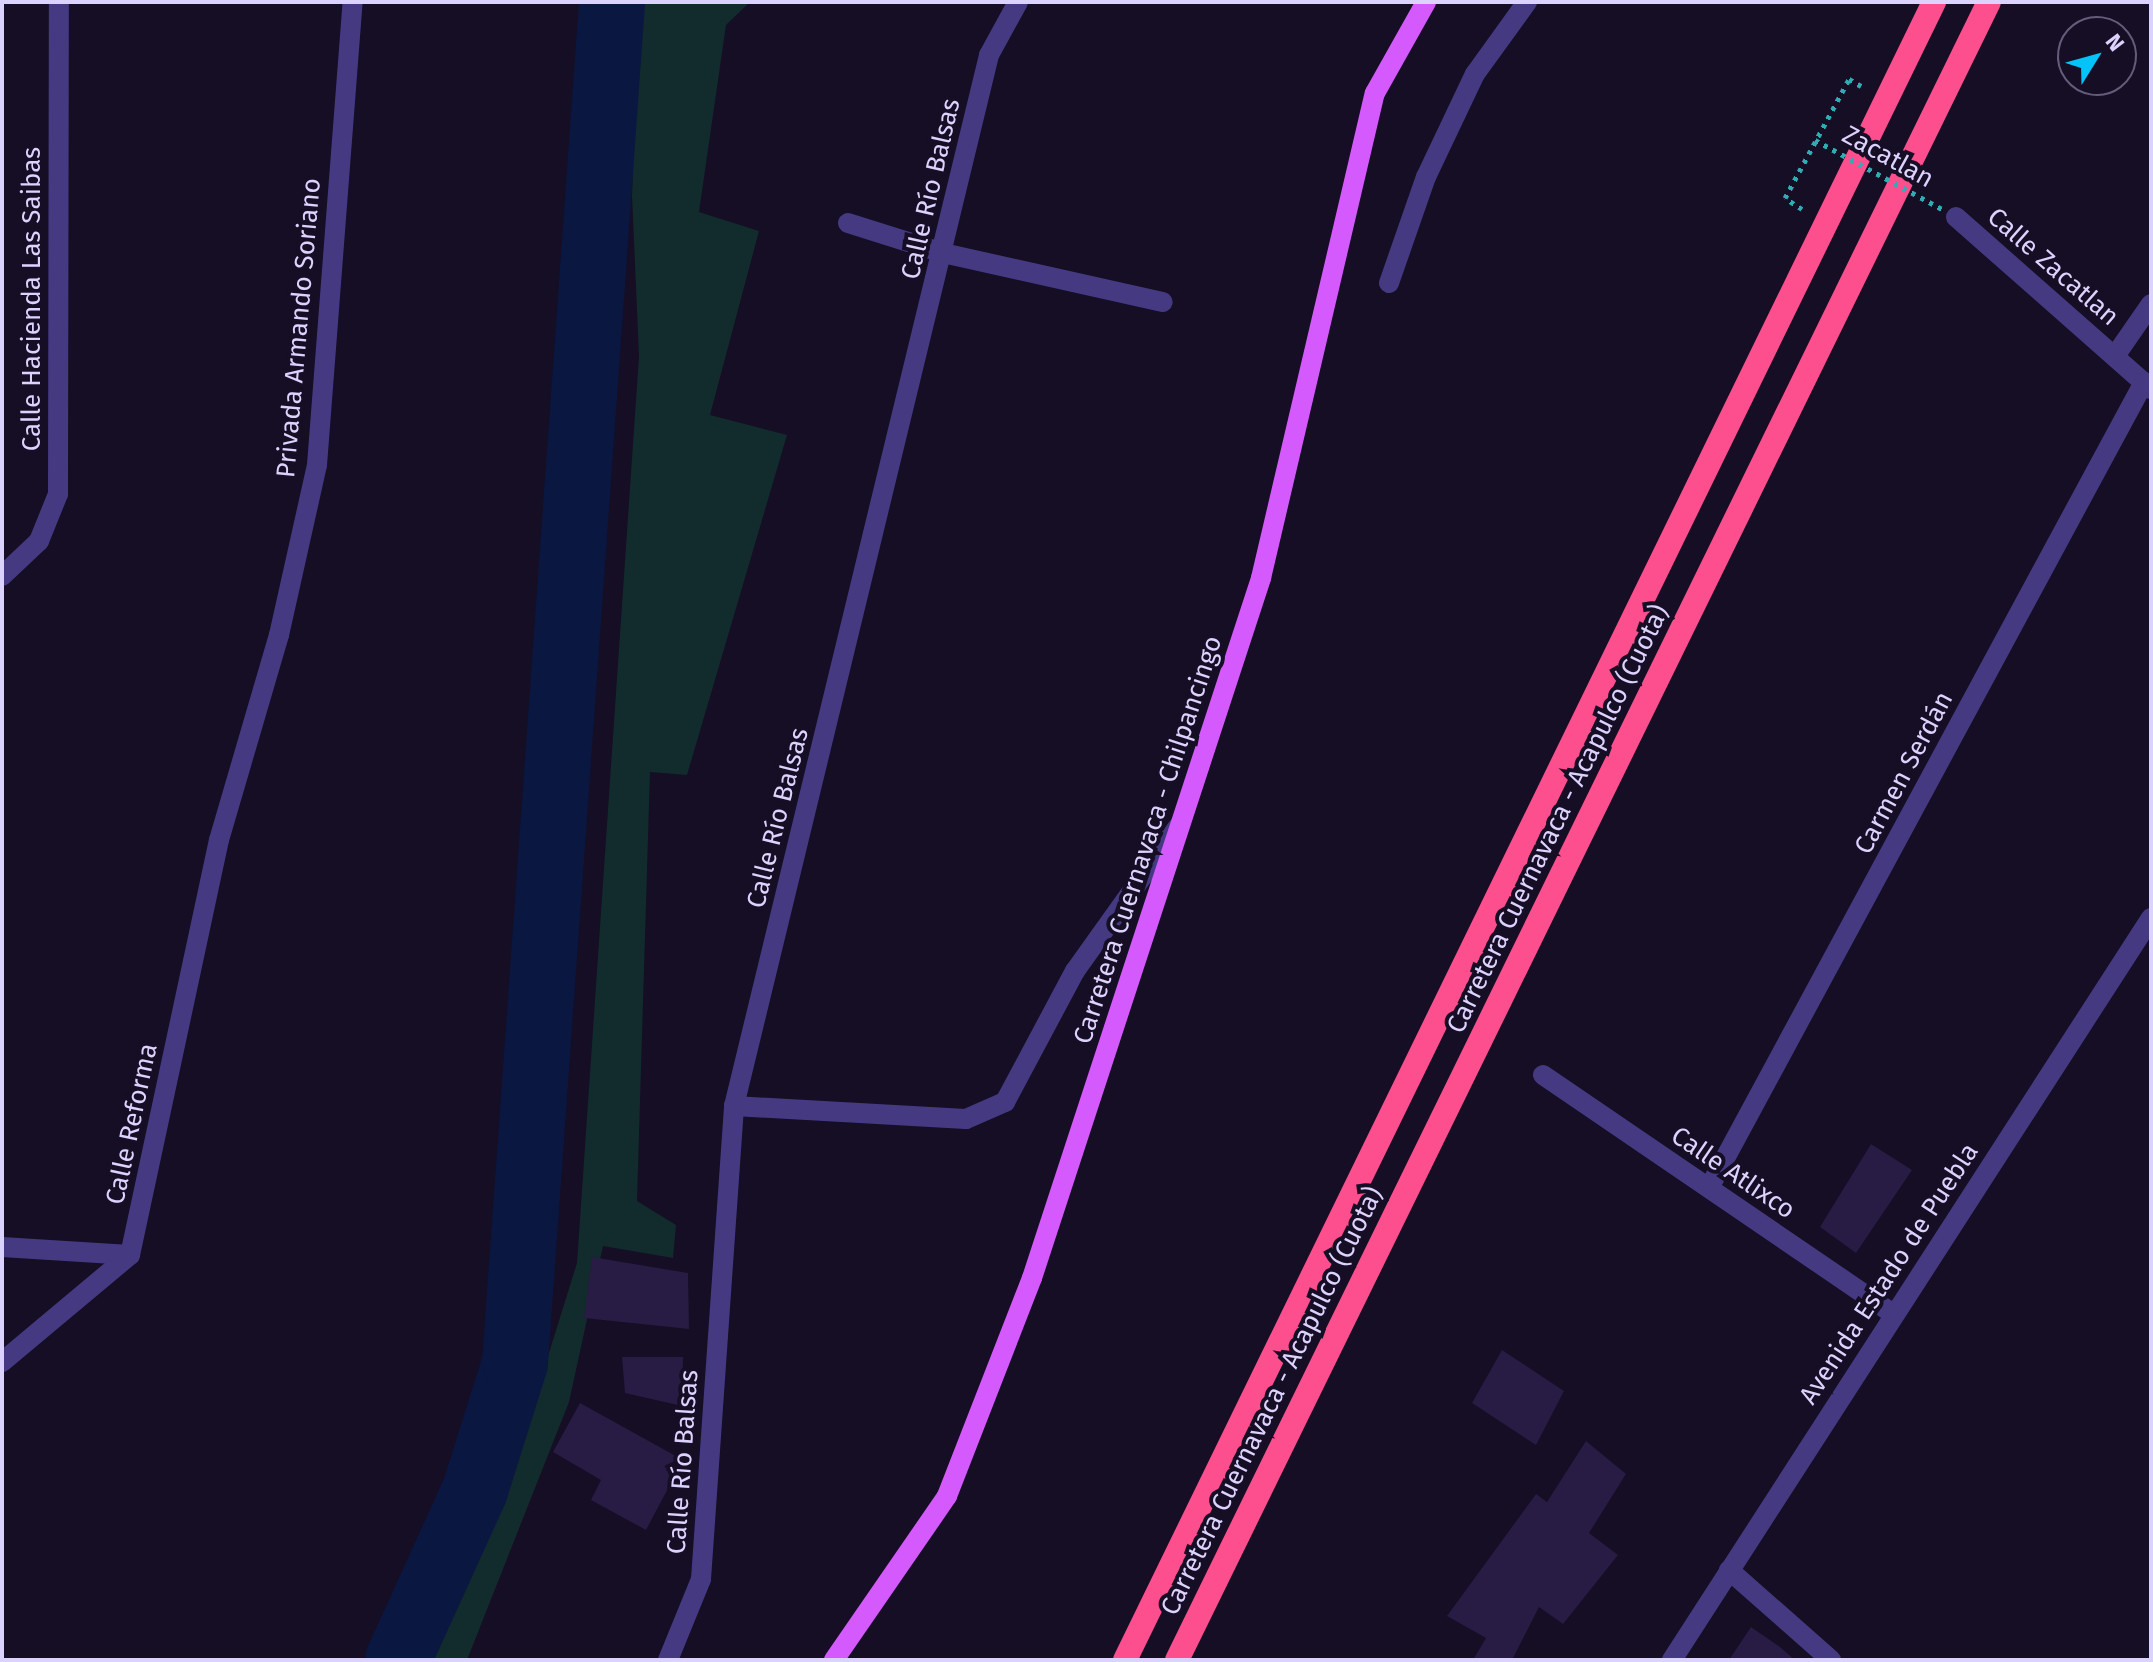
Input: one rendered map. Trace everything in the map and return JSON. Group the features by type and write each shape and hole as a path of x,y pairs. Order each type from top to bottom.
{"highway":[{"name":"Carretera Cuernavaca - Acapulco (Cuota)","path":"1125,1660 1934,2"},
{"name":"Carretera Cuernavaca - Acapulco (Cuota)","path":"1177,1660 1989,2"}],"main road":[{"name":"Carretera Cuernavaca - Chilpancingo","path":"834,1660 947,1496 1032,1278 1261,578 1375,93 1426,2"}],"street":[{"name":"Calle Hacienda Las Saibas","path":"2,576 39,541 58,494 59,2"},
{"name":"Privada Armando Soriano","path":"219,840 279,635 317,465 353,2"},
{"name":"Calle Río Balsas","path":"668,1660 701,1579 734,1106 989,55 1018,2"},
{"path":"1389,283 1426,177 1475,74 1527,2"},
{"name":"Calle Zacatlan","path":"1949,213 2147,386"},
{"path":"848,223 943,253 1163,302"},
{"path":"2115,356 2151,304"},
{"name":"Carmen Serdán","path":"1709,1188 2147,386"},
{"path":"734,1106 966,1119 1005,1102 1075,971 1182,822"},
{"name":"Calle Reforma","path":"130,1255 219,840"},
{"name":"Avenida Estado de Puebla","path":"1672,1660 2151,918"},
{"name":"Calle Atlixco","path":"1543,1075 1893,1314"},
{"path":"2,1247 130,1255"},
{"path":"2,1362 130,1255"},
{"path":"1729,1570 1831,1660"}],"path":[{"path":"1785,198 1849,79"},
{"name":"Zacatlan","path":"1815,140 1949,213"}],"green space":[{"path":"639,2 750,2 726,25 699,212 759,231 710,415 787,435 687,775 650,772 637,1201 676,1225 673,1258 603,1246 569,1402 467,1660 408,1660 509,1481 577,1263 639,356 632,196"}],"building":[{"path":"1871,1144 1912,1170 1856,1253 1820,1227"},
{"path":"592,1257 688,1273 689,1329 584,1318"},
{"path":"1502,1350 1564,1391 1536,1445 1472,1403"},
{"path":"622,1357 683,1357 682,1406 625,1393"},
{"path":"580,1403 683,1460 646,1530 591,1500 601,1480 553,1452"},
{"path":"1586,1441 1626,1474 1589,1533 1618,1555 1563,1624 1539,1607 1512,1660 1473,1660 1486,1638 1447,1616 1536,1494 1547,1502"},
{"path":"1751,1627 1780,1647 1795,1660 1729,1660"}],"waterway":[{"path":"398,1660 475,1490 515,1363 612,2"}]}
